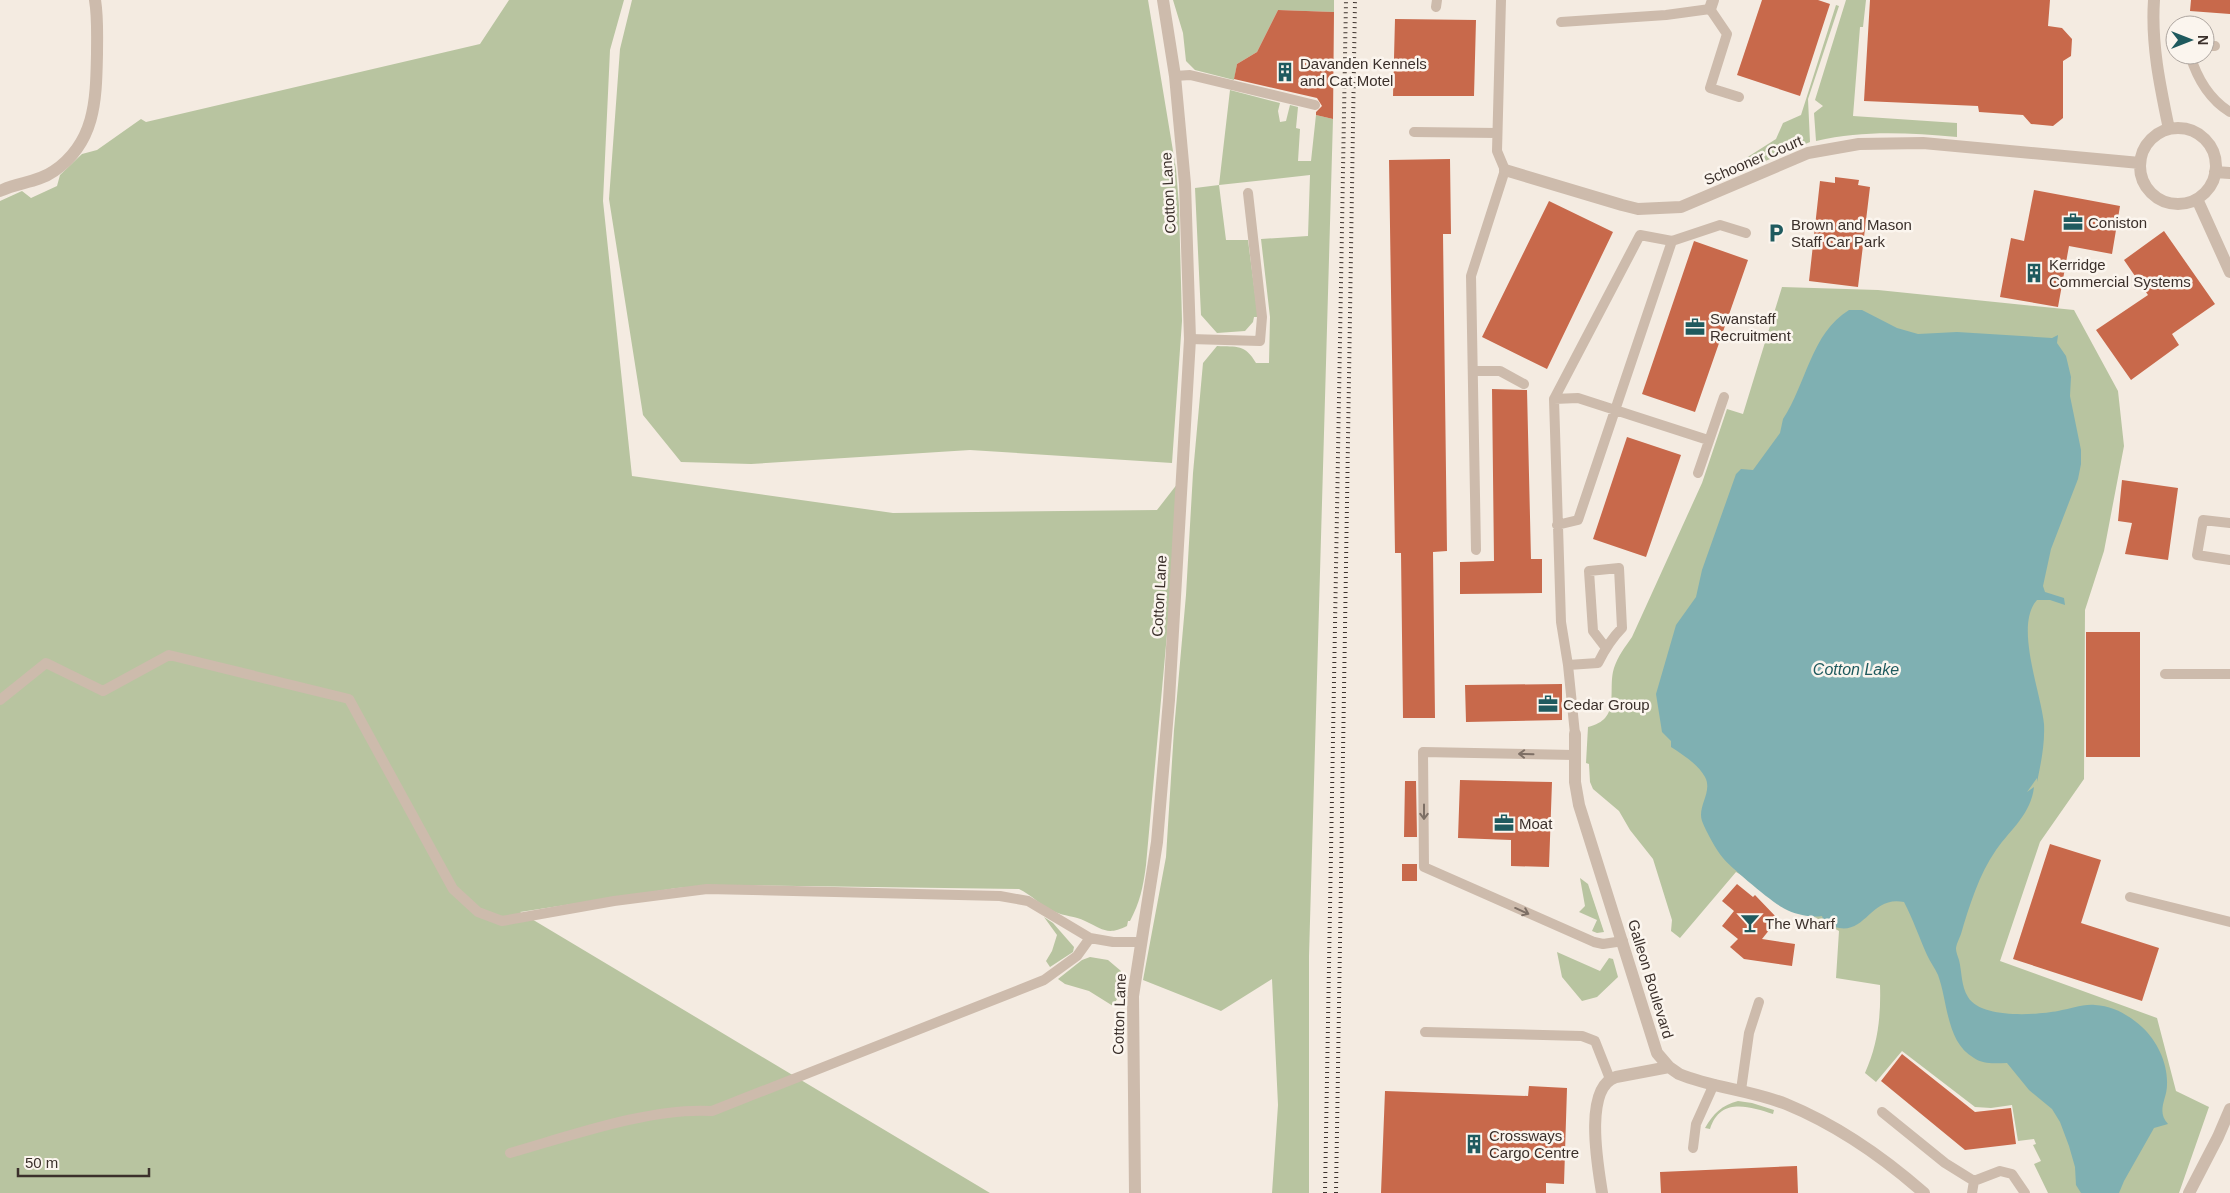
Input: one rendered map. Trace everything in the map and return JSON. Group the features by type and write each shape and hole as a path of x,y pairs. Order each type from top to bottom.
{"street":[{"path":"0,189 36,181 54,171 77,147 87,129 94,112 96,95 97,19 95,0"},
{"name":"Cotton Lane","path":"1135,1193 1133,996 1140,942 1153,874 1169,700 1190,339 1185,184 1175,76 1163,0"},
{"path":"2154,0 2152,24 2155,57 2169,129"},
{"path":"2181,128 2193,131 2204,138 2211,147 2215,159 2215,172 2206,192 2186,203 2174,204 2163,201 2153,194 2141,175 2140,163 2146,145 2160,133 2169,129 2181,128"},
{"name":"Schooner Court","path":"1505,170 1622,205 1638,209 1653,209 1681,207 1702,200 1808,154 1859,144 1922,143 2140,163"},
{"path":"2215,172 2230,173"},
{"path":"2197,198 2230,272"},
{"name":"Galleon Boulevard","path":"1575,734 1575,782 1578,805 1623,941 1657,1053 1669,1067 1693,1080 1741,1090 1785,1104 1818,1120 1857,1142 1901,1173 1924,1193"},
{"path":"1602,1193 1595,1122 1597,1104 1604,1085 1610,1078 1669,1067"},
{"path":"2189,1193 2230,1109"}],"lane":[{"path":"1476,550 1471,276 1505,170 1497,151 1501,0"},
{"path":"1562,22 1666,15 1712,5 1727,34 1710,88 1739,97"},
{"path":"2193,65 2205,88 2222,107 2230,112"},
{"path":"1175,76 1190,75 1314,105"},
{"path":"1414,132 1497,133"},
{"path":"1190,339 1260,342 1262,317 1248,193"},
{"path":"1575,734 1568,665 1561,622 1554,399 1640,235 1672,241 1720,225 1746,233"},
{"path":"1557,524 1578,520 1672,241"},
{"path":"1473,371 1500,371 1524,384"},
{"path":"1698,473 1724,397"},
{"path":"1554,399 1578,398 1708,440"},
{"path":"2230,523 2203,520 2197,555 2230,560"},
{"path":"1568,665 1598,663 1606,648 1610,639 1622,628 1619,568 1589,570 1593,631 1606,648"},
{"path":"0,700 46,662 103,691 169,655 349,699 453,889 478,912 502,921 614,901 707,889 951,894 1023,899 1090,938 1113,942 1140,942"},
{"path":"2165,674 2230,674"},
{"path":"1574,756 1423,752 1424,867 1594,942 1603,944 1623,941"},
{"path":"2130,897 2230,922"},
{"path":"510,1152 627,1121 692,1110 712,1111 1044,980 1077,956 1090,938"},
{"path":"1741,1090 1750,1033 1759,1002"},
{"path":"1425,1032 1582,1036 1595,1041 1610,1078"},
{"path":"1693,1148 1696,1124 1714,1084"},
{"path":"1882,1112 1944,1163 1974,1181"},
{"path":"1974,1181 2000,1171 2012,1174 2025,1193"},
{"path":"1972,1193 1974,1181"}],"green space":[{"path":"509,0 624,0 610,50 603,201 632,476 893,513 1157,510 1178,483 1168,623 1146,865 1139,901 1127,926 1115,931 1101,929 1081,919 1050,910 1019,889 726,885 677,888 520,912 990,1193 0,1193 0,201 22,191 31,198 57,186 60,175 82,154 97,150 141,119 146,122 480,44"},
{"path":"632,0 1148,0 1176,169 1179,206 1182,321 1172,463 970,450 751,464 681,462 643,415 609,199 620,49"},
{"path":"1173,0 1334,0 1334,12 1278,10 1257,52 1237,64 1234,80 1195,70 1186,61 1183,33"},
{"path":"1846,0 1866,0 1863,27 1860,27 1853,116 1957,123 1957,137 1869,134 1816,141 1814,113 1823,106 1815,100"},
{"path":"1836,5 1839,6 1808,99 1810,142 1726,178 1724,172 1776,139 1783,123 1801,115"},
{"path":"1230,90 1280,103 1278,111 1280,122 1286,121 1290,105 1298,107 1296,128 1300,129 1298,161 1311,161 1316,115 1333,119 1309,956 1309,1193 1272,1193 1278,1105 1272,979 1221,1011 1143,980 1166,857 1174,730 1186,595 1193,473 1203,363 1217,346 1230,346 1248,352 1256,363 1269,363 1270,317 1261,239 1308,236 1310,175 1219,185"},
{"path":"1219,185 1226,240 1248,240 1258,317 1254,317 1253,322 1245,331 1217,333 1201,315 1195,188"},
{"name":"Cotton Lake","path":"1782,287 1878,290 2074,310 2118,391 2124,446 2104,551 2085,610 2084,779 2040,842 2000,961 2157,1018 2176,1091 2209,1107 2179,1193 2048,1193 2034,1164 2041,1161 2033,1145 2036,1144 2034,1139 2018,1141 2012,1105 1991,1108 1975,1107 1902,1051 1876,1082 1865,1073 1878,1030 1880,985 1836,978 1839,931 1736,872 1680,938 1671,931 1672,920 1653,859 1630,830 1619,811 1593,789 1590,782 1589,764 1586,763 1588,727 1599,723 1609,711 1614,668 1632,637 1702,483 1727,409 1743,414"},
{"path":"1580,878 1588,884 1604,932 1597,933 1592,931 1597,920 1579,912 1585,906"},
{"path":"1044,917 1053,923 1074,947 1073,952 1050,967 1046,961 1052,951 1057,935"},
{"path":"1557,952 1600,971 1609,958 1613,959 1618,977 1597,997 1582,1001 1562,977"},
{"path":"1090,957 1108,960 1121,971 1121,992 1113,1006 1089,991 1065,984 1058,979 1082,960"},
{"path":"1738,1101 1774,1110 1773,1114 1754,1108 1736,1106 1721,1112 1710,1129 1705,1128 1718,1111"}],"water":[{"name":"Cotton Lake","path":"1849,310 1862,310 1897,328 1918,334 1957,332 2052,338 2058,335 2057,343 2066,356 2071,377 2070,396 2081,450 2081,464 2078,479 2051,549 2043,586 2045,592 2064,598 2065,605 2050,600 2037,600 2031,611 2028,625 2028,642 2044,724 2040,768 2037,782 2037,778 2027,792 2034,787 2025,813 1996,850 1980,880 1956,949 1966,993 1975,1004 1984,1009 2010,1014 2023,1014 2063,1010 2085,1005 2102,1006 2114,1009 2132,1019 2142,1027 2157,1046 2166,1069 2167,1090 2162,1110 2168,1124 2154,1128 2119,1193 2081,1193 2076,1185 2075,1167 2069,1146 2060,1122 2052,1109 2029,1090 2007,1063 1982,1062 1965,1051 1958,1042 1949,1021 1938,975 1927,955 1904,902 1892,902 1882,905 1858,924 1849,928 1838,928 1824,922 1822,916 1798,914 1779,906 1734,869 1717,850 1702,821 1701,815 1707,788 1705,777 1694,764 1671,747 1671,741 1662,732 1656,694 1676,625 1696,597 1702,570 1736,474 1741,469 1753,470 1780,433 1783,419 1798,391 1817,346 1836,320"}],"building":[{"path":"1762,0 1818,0 1830,4 1800,96 1737,75"},
{"path":"1870,0 2050,0 2048,26 2062,28 2072,39 2071,56 2063,61 2063,118 2053,126 2031,124 2023,115 1979,112 1978,106 1864,101"},
{"path":"2191,0 2230,0 2230,14 2190,11"},
{"name":"Davanden Kennels and Cat Motel","path":"1278,10 1334,12 1333,119 1316,115 1316,112 1322,106 1317,98 1234,79 1237,64 1257,52"},
{"path":"1395,19 1476,20 1474,96 1393,96"},
{"path":"1450,159 1451,234 1443,234 1447,551 1433,552 1435,718 1403,718 1401,553 1395,553 1389,160"},
{"path":"1835,177 1859,180 1858,185 1870,187 1858,287 1809,281 1820,181 1835,183"},
{"path":"2034,190 2120,206 2112,254 2069,246 2058,307 2000,297 2011,238 2024,241"},
{"path":"1549,201 1613,232 1547,369 1482,337"},
{"path":"2164,231 2215,304 2172,334 2179,345 2131,380 2096,330 2148,295 2124,260"},
{"name":"Swanstaff Recruitment","path":"1694,241 1748,260 1695,412 1642,394"},
{"path":"1492,389 1527,390 1531,559 1542,559 1542,593 1460,594 1460,562 1494,561"},
{"path":"1627,437 1681,455 1646,557 1593,539"},
{"path":"2122,480 2178,488 2168,560 2125,554 2132,523 2118,521"},
{"path":"2086,632 2140,632 2140,757 2086,757"},
{"path":"1562,684 1562,720 1466,722 1465,685"},
{"name":"Moat","path":"1460,780 1552,782 1549,867 1511,866 1511,840 1458,838"},
{"path":"1405,781 1416,781 1417,837 1404,837"},
{"path":"2050,844 2101,860 2081,923 2159,948 2142,1001 2013,959"},
{"path":"1402,864 1417,864 1417,881 1402,881"},
{"name":"The Wharf","path":"1737,884 1753,897 1755,895 1778,919 1762,939 1795,944 1792,966 1744,959 1730,947 1738,939 1722,926 1734,911 1722,901"},
{"path":"1902,1054 1975,1112 2011,1108 2016,1144 1965,1150 1881,1081"},
{"name":"Crossways Cargo Centre","path":"1529,1086 1567,1088 1564,1184 1546,1183 1546,1193 1381,1193 1385,1091 1528,1096"},
{"path":"1797,1166 1798,1193 1661,1193 1660,1172"}],"railway":[{"path":"1325,1193 1346,0"},
{"path":"1336,1193 1355,0"}],"place":[{"name":"Davanden Kennels and Cat Motel","path":"1285,72"},
{"name":"Coniston","path":"2073,222"},
{"name":"Brown and Mason Staff Car Park","path":"1776,233"},
{"name":"Kerridge Commercial Systems","path":"2034,273"},
{"name":"Swanstaff Recruitment","path":"1695,327"},
{"name":"Cedar Group","path":"1548,704"},
{"name":"Moat","path":"1504,823"},
{"name":"The Wharf","path":"1750,923"},
{"name":"Crossways Cargo Centre","path":"1474,1144"}]}
